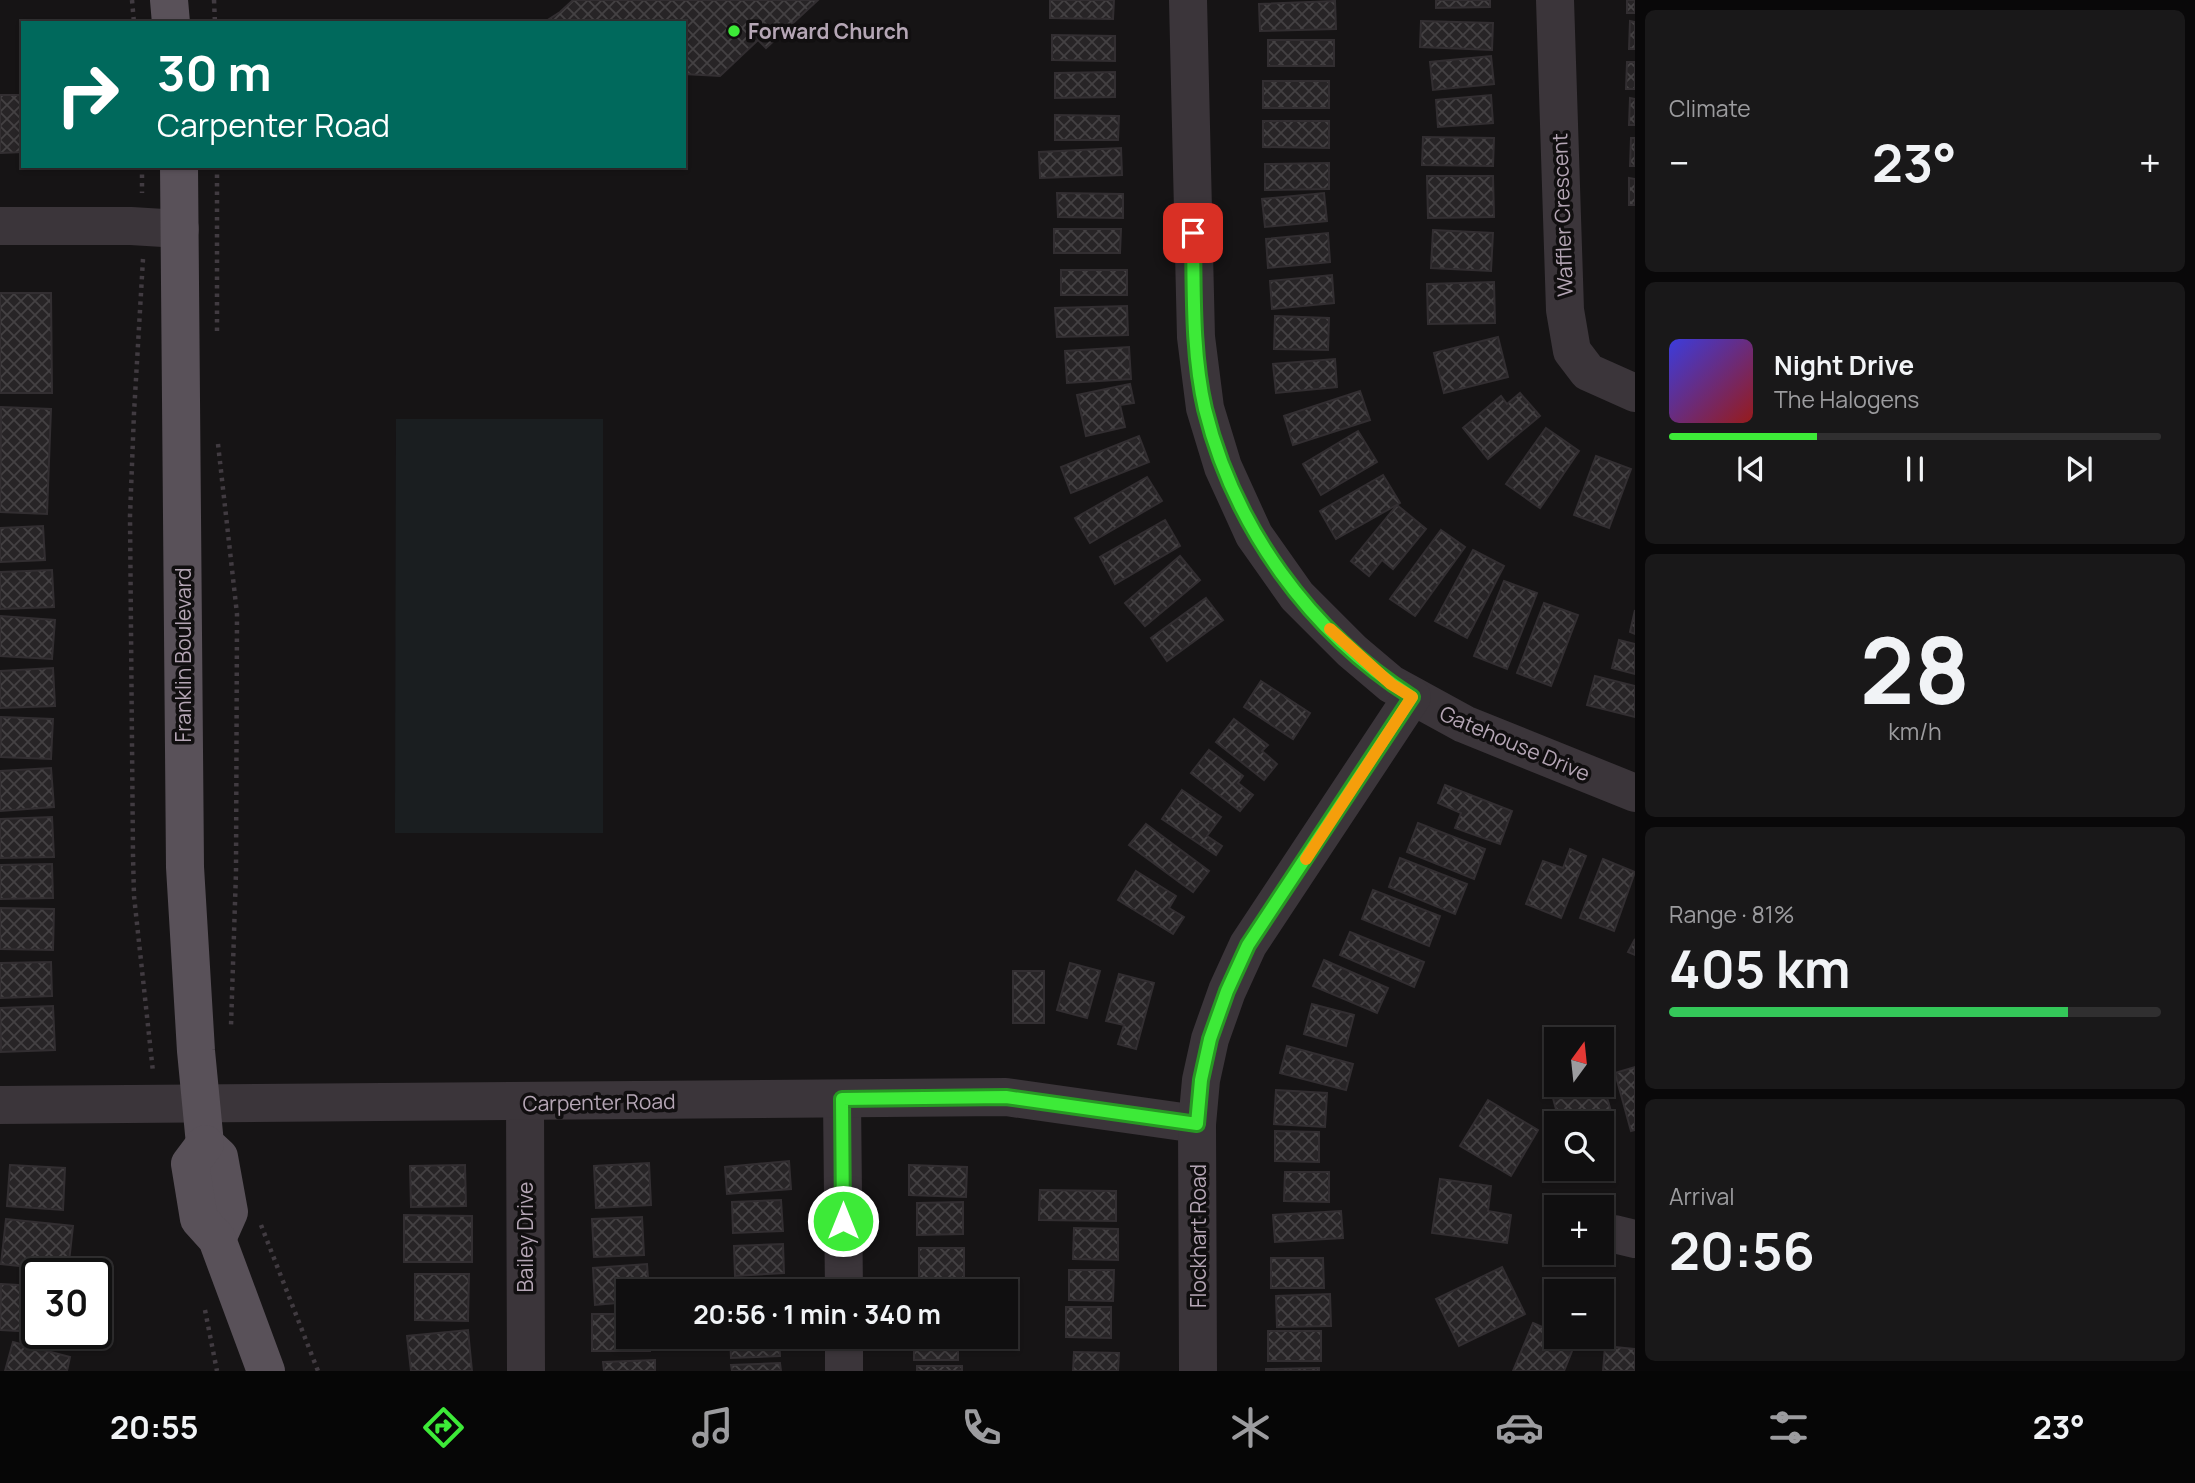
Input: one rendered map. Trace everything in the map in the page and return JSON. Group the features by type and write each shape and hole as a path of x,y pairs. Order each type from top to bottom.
{"main road":[{"path":"169,0 171,21"},
{"name":"Franklin Boulevard","path":"179,168 185,867 201,1104 205,1144 219,1157 229,1212 218,1239 266,1371"}],"street":[{"name":"Gatehouse Drive","path":"1188,0 1196,337 1205,408 1223,467 1254,535 1297,596 1352,651 1391,684 1464,724 1635,793"},
{"name":"Waffler Crescent","path":"1555,0 1565,310 1572,351 1588,372 1635,393"},
{"path":"0,226 131,226 180,229"},
{"name":"Flockhart Road","path":"1198,1371 1197,1124 1201,1080 1210,1039 1227,991 1248,945 1412,697"},
{"name":"Carpenter Road","path":"0,1105 1006,1097 1197,1124"},
{"path":"842,1099 844,1279"},
{"name":"Bailey Drive","path":"524,1102 526,1371"},
{"path":"844,1349 844,1371"}],"path":[{"path":"132,0 134,21"},
{"path":"214,0 215,21"},
{"path":"142,168 142,203"},
{"path":"217,168 217,346"},
{"path":"143,248 130,516 132,856 153,1075"},
{"path":"217,436 237,614 236,872 230,1039"},
{"path":"258,1216 318,1371"}],"shaded area":[{"path":"396,419 603,419 603,833 395,833"}],"building":[{"name":"Forward Church","path":"573,0 818,0 766,48 758,40 720,76 686,74 686,21 546,21"},
{"path":"1050,0 1114,0 1113,19 1050,18"},
{"path":"1436,0 1490,0 1490,7 1436,8"},
{"path":"1627,0 1635,0 1635,13 1627,13"},
{"path":"1335,1 1336,29 1260,31 1259,4"},
{"path":"1421,21 1493,23 1492,50 1420,47"},
{"path":"1630,21 1635,22 1635,49 1629,49"},
{"path":"1052,35 1115,36 1115,61 1052,60"},
{"path":"1268,40 1334,40 1334,66 1268,66"},
{"path":"1491,56 1494,84 1433,90 1430,62"},
{"path":"1627,62 1635,62 1635,89 1626,89"},
{"path":"1115,72 1115,97 1055,98 1055,73"},
{"path":"1263,81 1329,81 1329,108 1263,108"},
{"path":"0,95 21,95 21,152 0,153"},
{"path":"1491,95 1493,123 1438,127 1436,100"},
{"path":"1630,98 1635,99 1635,125 1629,125"},
{"path":"1055,115 1119,116 1118,140 1055,140"},
{"path":"1263,121 1329,121 1329,148 1263,147"},
{"path":"1423,137 1494,138 1493,166 1422,165"},
{"path":"1631,138 1635,138 1635,166 1630,166"},
{"path":"1121,148 1122,175 1040,178 1039,152"},
{"path":"1329,163 1329,189 1265,190 1265,164"},
{"path":"1427,176 1493,176 1494,217 1428,218"},
{"path":"1629,178 1635,179 1635,205 1629,205"},
{"path":"1057,193 1123,194 1123,218 1058,217"},
{"path":"1324,193 1327,221 1265,227 1262,199"},
{"path":"1054,229 1121,229 1120,253 1054,253"},
{"path":"1433,230 1493,233 1491,271 1431,268"},
{"path":"1328,233 1330,262 1268,268 1266,239"},
{"path":"1061,270 1127,270 1127,295 1061,295"},
{"path":"1332,275 1334,303 1272,309 1270,281"},
{"path":"1494,282 1495,323 1428,324 1427,284"},
{"path":"0,293 51,293 52,393 0,393"},
{"path":"1127,306 1128,335 1057,337 1055,308"},
{"path":"1275,316 1329,318 1328,350 1274,349"},
{"path":"1498,337 1508,377 1444,393 1434,353"},
{"path":"1129,347 1131,379 1067,383 1065,351"},
{"path":"1335,359 1337,387 1276,393 1273,364"},
{"path":"1130,384 1134,403 1120,405 1125,427 1086,436 1077,395"},
{"path":"1360,391 1370,420 1293,445 1284,416"},
{"path":"1520,393 1540,416 1488,459 1463,428 1501,396 1507,404"},
{"path":"1,407 51,409 47,514 0,512"},
{"path":"1546,428 1579,451 1540,508 1506,484"},
{"path":"1358,431 1377,462 1321,495 1303,464"},
{"path":"1139,436 1149,462 1071,493 1061,467"},
{"path":"1596,456 1631,469 1609,528 1574,515"},
{"path":"1383,475 1400,503 1336,539 1320,511"},
{"path":"1147,477 1162,501 1090,543 1075,518"},
{"path":"1397,505 1426,529 1393,569 1382,560 1369,576 1351,561"},
{"path":"1165,520 1180,546 1115,584 1100,557"},
{"path":"43,526 45,560 0,562 0,528"},
{"path":"1441,530 1465,547 1415,616 1390,599"},
{"path":"1473,550 1504,566 1467,638 1435,621"},
{"path":"1180,556 1200,580 1145,626 1125,603"},
{"path":"52,570 54,607 0,609 0,572"},
{"path":"1504,581 1537,593 1507,669 1474,656"},
{"path":"1206,598 1223,620 1167,661 1151,638"},
{"path":"1544,603 1578,615 1551,686 1517,673"},
{"path":"1635,610 1635,634 1630,632"},
{"path":"0,616 55,620 52,659 0,656"},
{"path":"1619,640 1635,644 1635,674 1612,668"},
{"path":"53,668 55,706 0,708 0,671"},
{"path":"1595,676 1635,686 1635,717 1587,705"},
{"path":"1261,681 1310,713 1293,739 1244,707"},
{"path":"1,717 53,719 51,759 0,757"},
{"path":"1234,719 1268,745 1262,751 1277,764 1264,780 1216,742"},
{"path":"1209,750 1243,776 1238,783 1253,795 1240,811 1191,773"},
{"path":"51,768 54,807 0,811 0,771"},
{"path":"1445,785 1512,811 1500,844 1455,828 1461,813 1438,803"},
{"path":"1182,790 1221,817 1207,836 1222,846 1216,855 1162,819"},
{"path":"52,817 54,857 0,858 0,819"},
{"path":"1418,823 1485,849 1474,879 1407,852"},
{"path":"1146,824 1209,871 1193,892 1129,845"},
{"path":"1570,849 1586,856 1561,918 1526,904 1543,861 1563,868"},
{"path":"1400,858 1467,884 1455,914 1389,887"},
{"path":"1603,859 1635,872 1614,931 1580,918"},
{"path":"52,864 53,898 0,899 0,865"},
{"path":"1136,871 1176,896 1169,908 1184,917 1173,934 1118,900"},
{"path":"1373,890 1440,916 1429,946 1362,919"},
{"path":"0,908 54,909 53,950 0,949"},
{"path":"1350,932 1424,962 1414,987 1340,955"},
{"path":"1635,939 1635,955 1628,952"},
{"path":"1324,960 1388,988 1377,1013 1313,986"},
{"path":"51,962 52,996 0,998 0,963"},
{"path":"1070,963 1100,971 1087,1018 1057,1010"},
{"path":"1013,971 1044,971 1044,1023 1013,1023"},
{"path":"1119,974 1154,983 1136,1049 1118,1044 1124,1025 1106,1021"},
{"path":"1312,1004 1354,1015 1346,1046 1304,1034"},
{"path":"53,1006 55,1050 1,1052 0,1008"},
{"path":"1287,1046 1353,1064 1346,1090 1280,1073"},
{"path":"1635,1067 1635,1130 1631,1131 1615,1073"},
{"path":"1276,1090 1327,1093 1325,1127 1274,1124"},
{"path":"1553,1097 1607,1097 1611,1111 1556,1111"},
{"path":"1488,1100 1538,1130 1511,1176 1460,1146"},
{"path":"1275,1131 1319,1132 1319,1162 1275,1161"},
{"path":"789,1161 791,1189 727,1194 725,1167"},
{"path":"649,1163 651,1205 596,1208 594,1166"},
{"path":"10,1165 65,1168 63,1210 7,1206"},
{"path":"465,1165 466,1206 411,1207 410,1166"},
{"path":"909,1165 967,1167 966,1197 909,1195"},
{"path":"1285,1172 1329,1172 1329,1202 1284,1201"},
{"path":"1440,1179 1491,1186 1488,1211 1511,1215 1507,1243 1432,1233"},
{"path":"1040,1190 1116,1191 1116,1221 1039,1220"},
{"path":"781,1200 783,1231 733,1233 732,1202"},
{"path":"963,1202 963,1234 917,1235 917,1203"},
{"path":"1341,1211 1343,1238 1275,1242 1273,1215"},
{"path":"404,1215 472,1216 472,1262 404,1262"},
{"path":"642,1217 644,1255 594,1257 592,1219"},
{"path":"6,1219 73,1226 69,1258 21,1258 21,1266 1,1264"},
{"path":"1074,1228 1118,1229 1118,1260 1073,1259"},
{"path":"783,1244 784,1273 735,1276 734,1246"},
{"path":"919,1248 964,1248 964,1279 919,1278"},
{"path":"1271,1258 1323,1258 1324,1288 1271,1288"},
{"path":"647,1264 648,1279 616,1279 616,1303 595,1305 593,1268"},
{"path":"1502,1267 1525,1314 1459,1346 1436,1299"},
{"path":"1069,1270 1114,1270 1113,1301 1069,1300"},
{"path":"415,1274 469,1274 468,1321 415,1320"},
{"path":"1,1284 21,1285 21,1331 0,1330"},
{"path":"1330,1294 1331,1326 1277,1327 1276,1296"},
{"path":"1066,1307 1111,1307 1111,1338 1066,1337"},
{"path":"592,1314 616,1314 616,1349 650,1349 650,1351 592,1351"},
{"path":"1533,1323 1544,1328 1544,1349 1573,1349 1564,1371 1513,1371"},
{"path":"468,1330 472,1371 411,1371 407,1336"},
{"path":"1268,1331 1321,1331 1321,1361 1268,1361"},
{"path":"13,1342 21,1344 21,1349 40,1349 70,1357 67,1371 5,1371"},
{"path":"731,1349 780,1349 780,1356 731,1358"},
{"path":"914,1349 958,1349 958,1360 914,1360"},
{"path":"1605,1349 1635,1349 1635,1371 1603,1371"},
{"path":"1074,1352 1119,1353 1118,1371 1073,1371"},
{"path":"655,1360 655,1371 604,1371 603,1362"},
{"path":"780,1363 781,1371 732,1371 731,1365"},
{"path":"917,1366 962,1366 962,1371 917,1371"},
{"path":"1319,1368 1319,1371 1266,1371 1266,1369"}],"slow traffic":[{"path":"1306,859 1412,697 1391,684 1330,629"}],"place":[{"name":"Forward Church","path":"734,31"}],"route":[{"path":"843,1221 842,1099 1006,1097 1197,1124 1201,1080 1210,1039 1227,991 1248,945 1412,697 1391,684 1352,651 1297,596 1254,535 1223,467 1205,408 1196,337 1193,233"}]}
